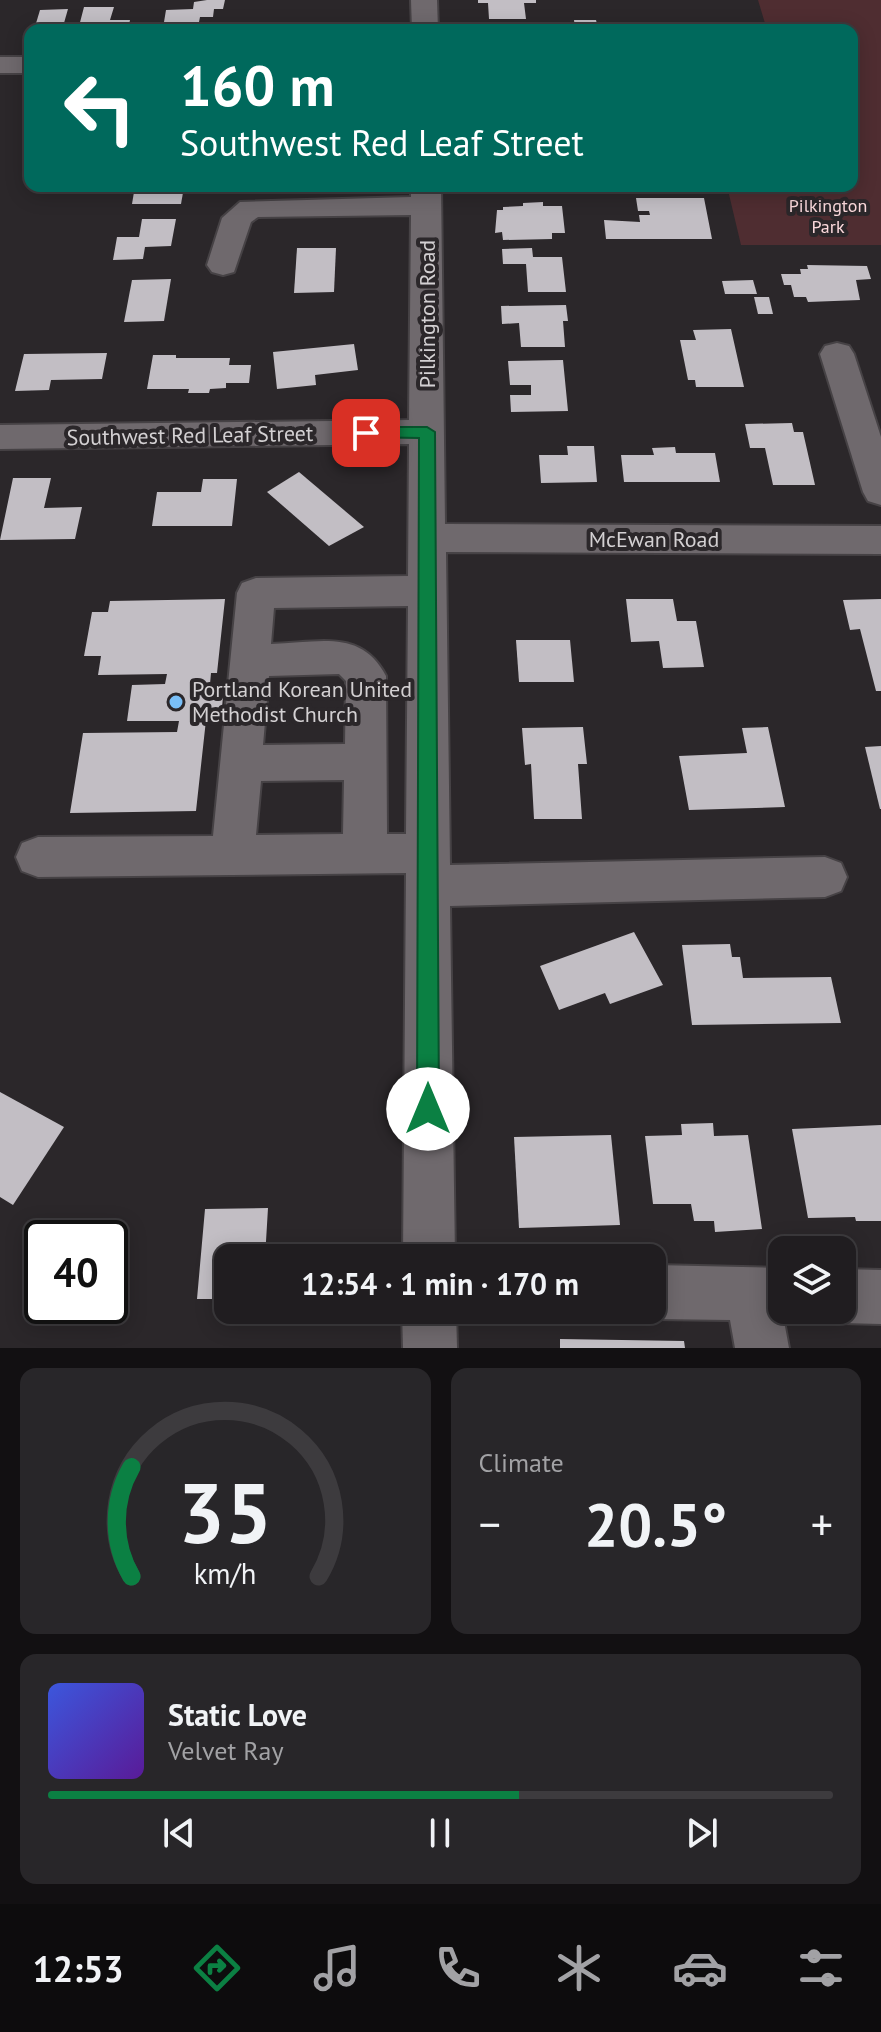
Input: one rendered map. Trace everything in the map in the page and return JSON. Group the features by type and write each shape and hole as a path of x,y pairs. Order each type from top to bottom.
{"street":[{"path":"424,0 425,24"},
{"path":"0,65 24,65"},
{"path":"223,265 237,218 251,208 426,196"},
{"name":"Pilkington Road","path":"426,196 429,1244"},
{"path":"837,354 881,492"},
{"name":"Southwest Red Leaf Street","path":"0,437 427,432"},
{"name":"McEwan Road","path":"427,538 881,540"},
{"path":"233,855 256,593 427,591"},
{"path":"250,660 349,658 366,676 365,854"},
{"path":"241,763 365,762"},
{"path":"38,857 365,854 428,870 825,877"},
{"path":"666,1292 767,1295 762,1348"},
{"path":"856,1296 881,1297"},
{"path":"429,1324 430,1348"}],"green space":[{"name":"Pilkington Park","path":"758,0 881,0 881,245 741,245 728,192 858,192 858,24 765,24"}],"building":[{"path":"225,0 223,9 214,9 213,17 200,17 199,22 164,22 166,10 193,9 194,2"},
{"path":"478,0 536,0 536,3 524,3 526,19 489,19 488,3 478,3"},
{"path":"84,7 114,7 110,20 130,20 129,24 80,24"},
{"path":"68,9 64,24 36,24 40,10"},
{"path":"574,20 596,20 597,24 574,24"},
{"path":"134,192 183,192 181,204 132,204"},
{"path":"636,198 704,198 712,239 606,239 604,220 640,222 639,215 650,215 649,211 638,211"},
{"path":"543,202 543,206 562,206 565,233 552,233 552,239 503,240 502,232 495,233 497,210 523,206 523,203"},
{"path":"142,219 176,219 171,246 145,247 143,259 113,260 117,237 139,237"},
{"path":"297,248 336,248 334,292 294,293"},
{"path":"532,248 533,257 562,257 566,292 528,292 526,264 503,264 502,249"},
{"path":"807,265 867,266 871,279 856,280 860,300 808,302 806,297 794,297 791,285 784,285 781,274 801,274 800,269 808,269"},
{"path":"171,279 164,321 124,322 132,280"},
{"path":"753,280 757,294 725,294 722,281"},
{"path":"754,297 769,297 773,314 758,314"},
{"path":"566,305 568,321 563,321 565,347 521,347 519,323 502,324 501,306"},
{"path":"731,329 744,387 696,387 695,380 688,380 680,340 696,340 693,330"},
{"path":"354,344 358,370 315,375 316,385 277,389 273,352"},
{"path":"107,353 102,379 51,380 49,390 15,391 24,354"},
{"path":"153,355 230,358 229,365 251,365 249,383 226,383 226,388 210,389 209,393 188,393 189,389 147,389"},
{"path":"563,360 568,411 511,412 510,395 531,395 531,385 510,385 508,361"},
{"path":"792,423 794,432 803,432 815,485 773,485 765,448 750,448 745,424"},
{"path":"567,446 594,446 597,482 541,483 539,455 568,455"},
{"path":"675,447 676,453 715,453 720,482 624,482 621,455 654,455 652,448"},
{"path":"299,472 364,527 329,546 267,492"},
{"path":"13,478 51,478 44,508 82,507 75,539 0,540"},
{"path":"203,479 237,479 232,526 152,526 157,492 201,492"},
{"name":"Portland Korean United Methodist Church","path":"225,599 217,673 211,673 210,684 224,684 221,720 206,720 196,811 70,813 83,733 177,732 179,721 127,721 132,685 165,684 167,674 98,675 101,656 84,656 92,612 108,612 110,601"},
{"path":"626,599 673,599 677,621 696,621 704,667 663,668 659,641 631,642"},
{"path":"881,599 881,691 876,691 860,629 850,630 843,600"},
{"path":"516,640 570,640 574,682 519,682"},
{"path":"583,727 587,764 578,764 582,819 534,819 531,764 525,765 522,728"},
{"path":"768,727 785,807 689,810 679,756 747,753 742,728"},
{"path":"881,746 881,809 880,809 865,747"},
{"path":"634,932 663,985 610,1004 605,993 559,1010 540,966"},
{"path":"730,944 732,957 740,957 743,978 831,977 841,1023 692,1025 682,945"},
{"path":"0,1092 64,1127 13,1205 0,1197"},
{"path":"713,1123 714,1136 748,1135 762,1229 715,1232 714,1221 694,1221 691,1204 653,1204 645,1136 682,1135 681,1124"},
{"path":"881,1125 881,1221 856,1221 855,1217 808,1218 792,1129"},
{"path":"611,1135 620,1225 519,1228 514,1137"},
{"path":"268,1208 266,1244 214,1244 214,1299 197,1299 205,1209"},
{"path":"560,1339 684,1341 685,1348 560,1348"}],"place":[{"name":"Portland Korean United Methodist Church","path":"176,702"}],"route":[{"path":"366,433 427,432 428,1109"}]}
